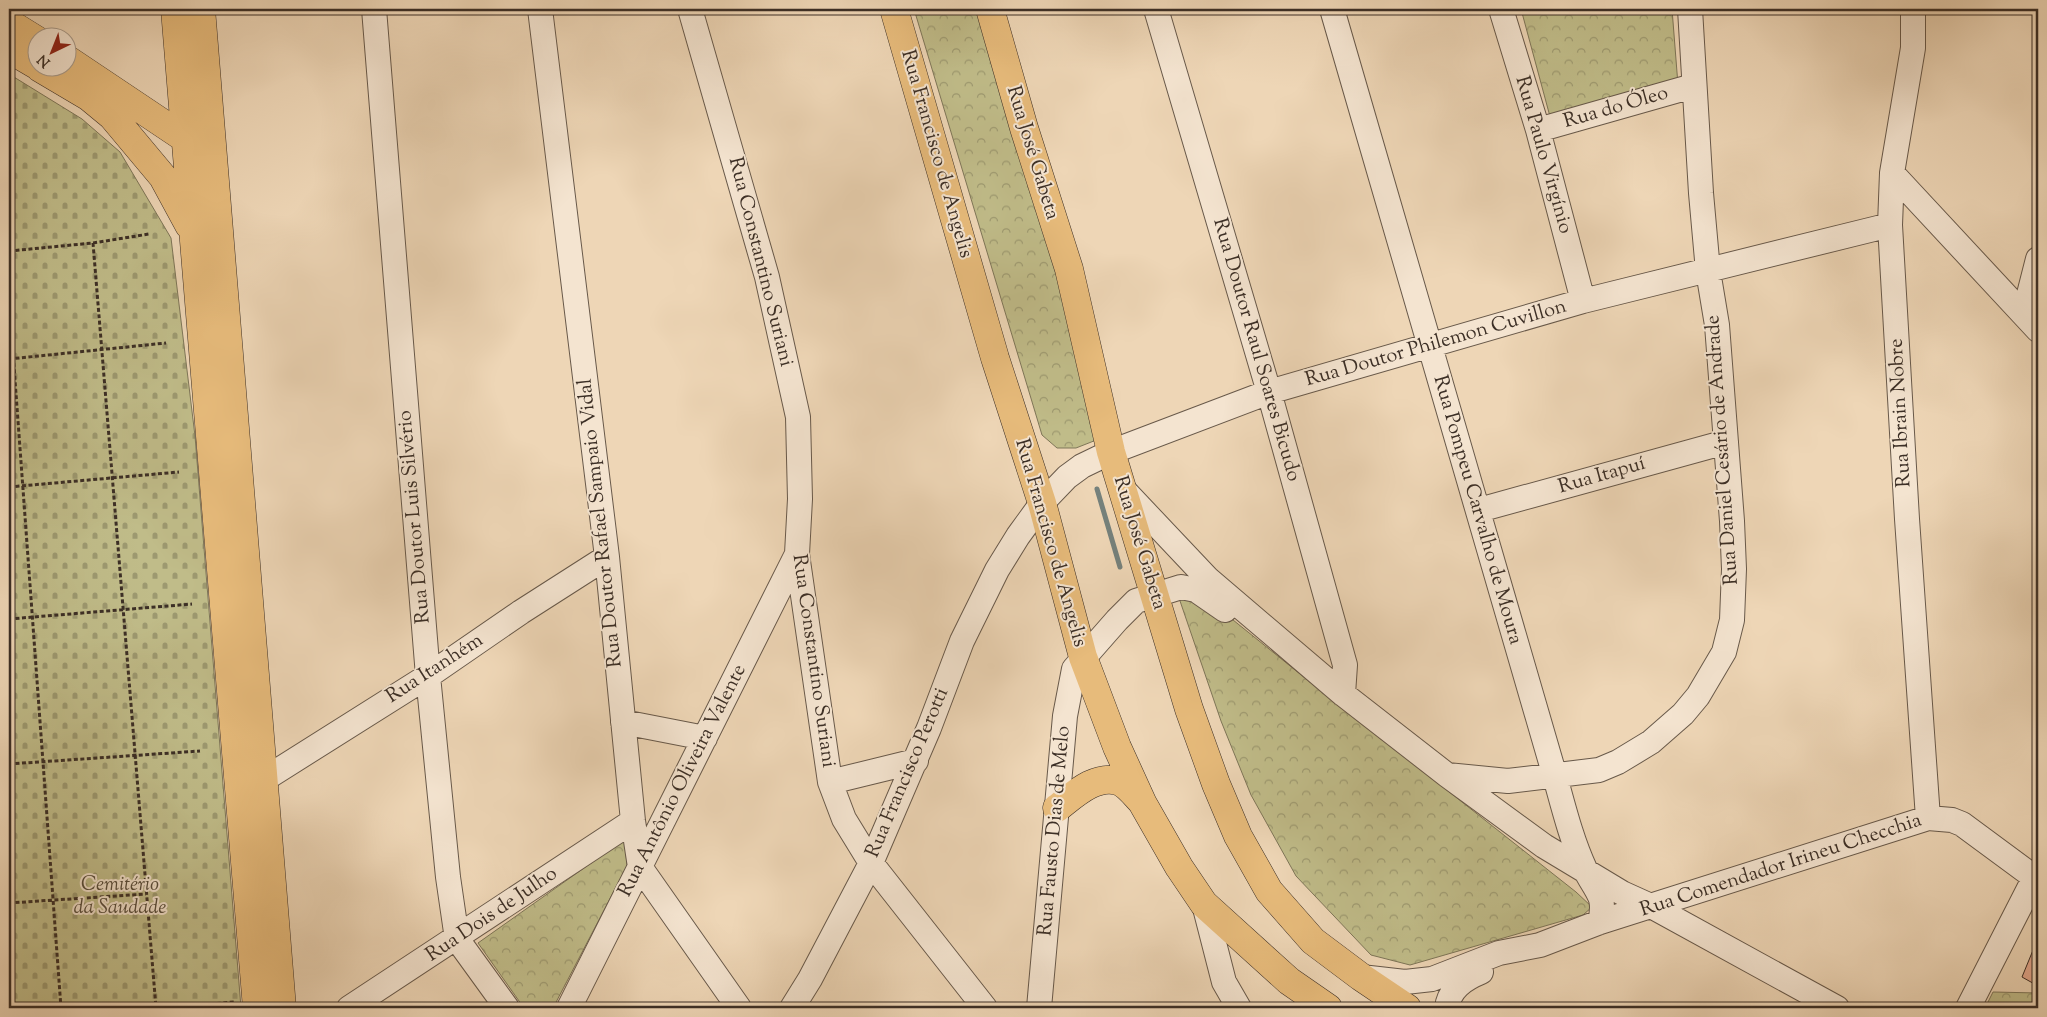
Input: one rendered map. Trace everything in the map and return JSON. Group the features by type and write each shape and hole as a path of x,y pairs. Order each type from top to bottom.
{"main road":[{"path":"175,9 256,1004"},
{"path":"201,9 282,1008"},
{"name":"Rua Francisco de Angelis","path":"894,9 995,358 1042,503 1083,657 1117,747 1143,804 1179,867 1204,904 1289,981 1328,1008"},
{"name":"Rua José Gabeta","path":"990,9 1024,128 1069,269 1111,452 1189,709 1216,784 1238,836 1269,891 1313,941 1361,978 1407,1008"},
{"path":"9,23 28,35"},
{"path":"9,49 28,60"},
{"path":"78,67 186,138 214,169"},
{"path":"57,78 89,97 112,116 128,134 163,177 194,234"},
{"path":"1057,808 1081,790 1104,781 1118,781 1129,788 1143,804"}],"street":[{"name":"Rua Doutor Luis Silvério","path":"374,9 428,676 448,877 457,939 507,1008"},
{"name":"Rua Doutor Rafael Sampaio Vidal","path":"540,9 607,557 633,821 640,867 739,1008"},
{"name":"Rua Constantino Suriani","path":"690,9 767,276 798,417 800,499 797,554 830,782 844,819 871,863 985,1008"},
{"name":"Rua Doutor Raul Soares Bicudo","path":"1156,9 1269,392 1345,665 1343,694"},
{"name":"Rua Pompeu Carvalho de Moura","path":"1332,9 1429,346 1479,510 1554,775 1585,870 1601,900 1600,922"},
{"name":"Rua Paulo Virgínio","path":"1502,9 1538,130 1583,301"},
{"name":"Rua Daniel Cesário de Andrade","path":"1447,774 1508,781 1599,770 1618,762 1651,742 1683,714 1698,696 1724,652 1732,620 1734,569 1717,326 1708,271 1693,86 1690,9"},
{"name":"Rua Ibrain Nobre","path":"1913,9 1913,48 1892,173 1890,225 1907,519 1928,818"},
{"name":"Rua do Óleo","path":"1538,130 1693,86"},
{"path":"1892,173 2031,322"},
{"name":"Rua Doutor Philemon Cuvillon","path":"1018,536 1042,503 1067,477 1082,466 1111,452 1269,392 1583,301 1890,225"},
{"path":"2031,322 2038,259"},
{"name":"Rua Itapuí","path":"1479,510 1726,442"},
{"path":"1122,488 1208,579 1313,670 1447,774 1544,846 1622,893 1653,906 1836,1008"},
{"name":"Rua Francisco Perotti","path":"792,1008 810,979 871,863 916,761 962,641 997,570 1018,536"},
{"name":"Rua Antônio Oliveira Valente","path":"569,1008 797,554"},
{"name":"Rua Itanhém","path":"264,780 428,676 607,557"},
{"name":"Rua Fausto Dias de Melo","path":"1039,1008 1065,716 1074,669 1083,657 1136,601 1181,587 1196,590 1313,670"},
{"path":"623,722 705,738"},
{"path":"830,782 916,761"},
{"name":"Rua Comendador Irineu Checchia","path":"1361,978 1405,982 1432,979 1499,954 1540,945 1600,922 1928,818 1952,820 1962,824 2037,876"},
{"name":"Rua Dois de Julho","path":"349,1008 457,939 633,821"},
{"path":"1968,1008 2037,876"},
{"path":"1204,904 1224,982 1239,1008"},
{"name":"Rua Comendador Irineu Checchia","path":"1447,1008 1448,1000 1453,990 1472,975 1514,960 1540,945"}],"path":[{"path":"9,251 93,243 149,234"},
{"path":"93,243 156,1008"},
{"path":"9,298 11,359 61,1008"},
{"path":"11,359 166,343"},
{"path":"9,487 179,472"},
{"path":"9,619 192,604"},
{"path":"9,764 200,752"},
{"path":"9,903 146,894"},
{"path":"165,1008 256,1004"}],"green space":[{"path":"914,9 983,9 1104,437 1076,448 1057,448 1042,435"},
{"path":"1521,9 1672,9 1678,85 1552,124"},
{"name":"Cemitério da Saudade","path":"9,74 82,119 120,152 171,238 195,436 241,1008 9,1008"},
{"path":"1179,598 1212,603 1576,892 1592,907 1583,915 1410,965 1371,955 1296,876 1251,795 1221,721"},
{"path":"625,839 627,866 553,1008 524,1008 478,943"},
{"path":"1993,992 2038,993 2038,1008 1985,1008"}],"building":[{"path":"2038,938 2038,986 2022,977"}],"waterway":[{"path":"1097,489 1120,567"}]}
